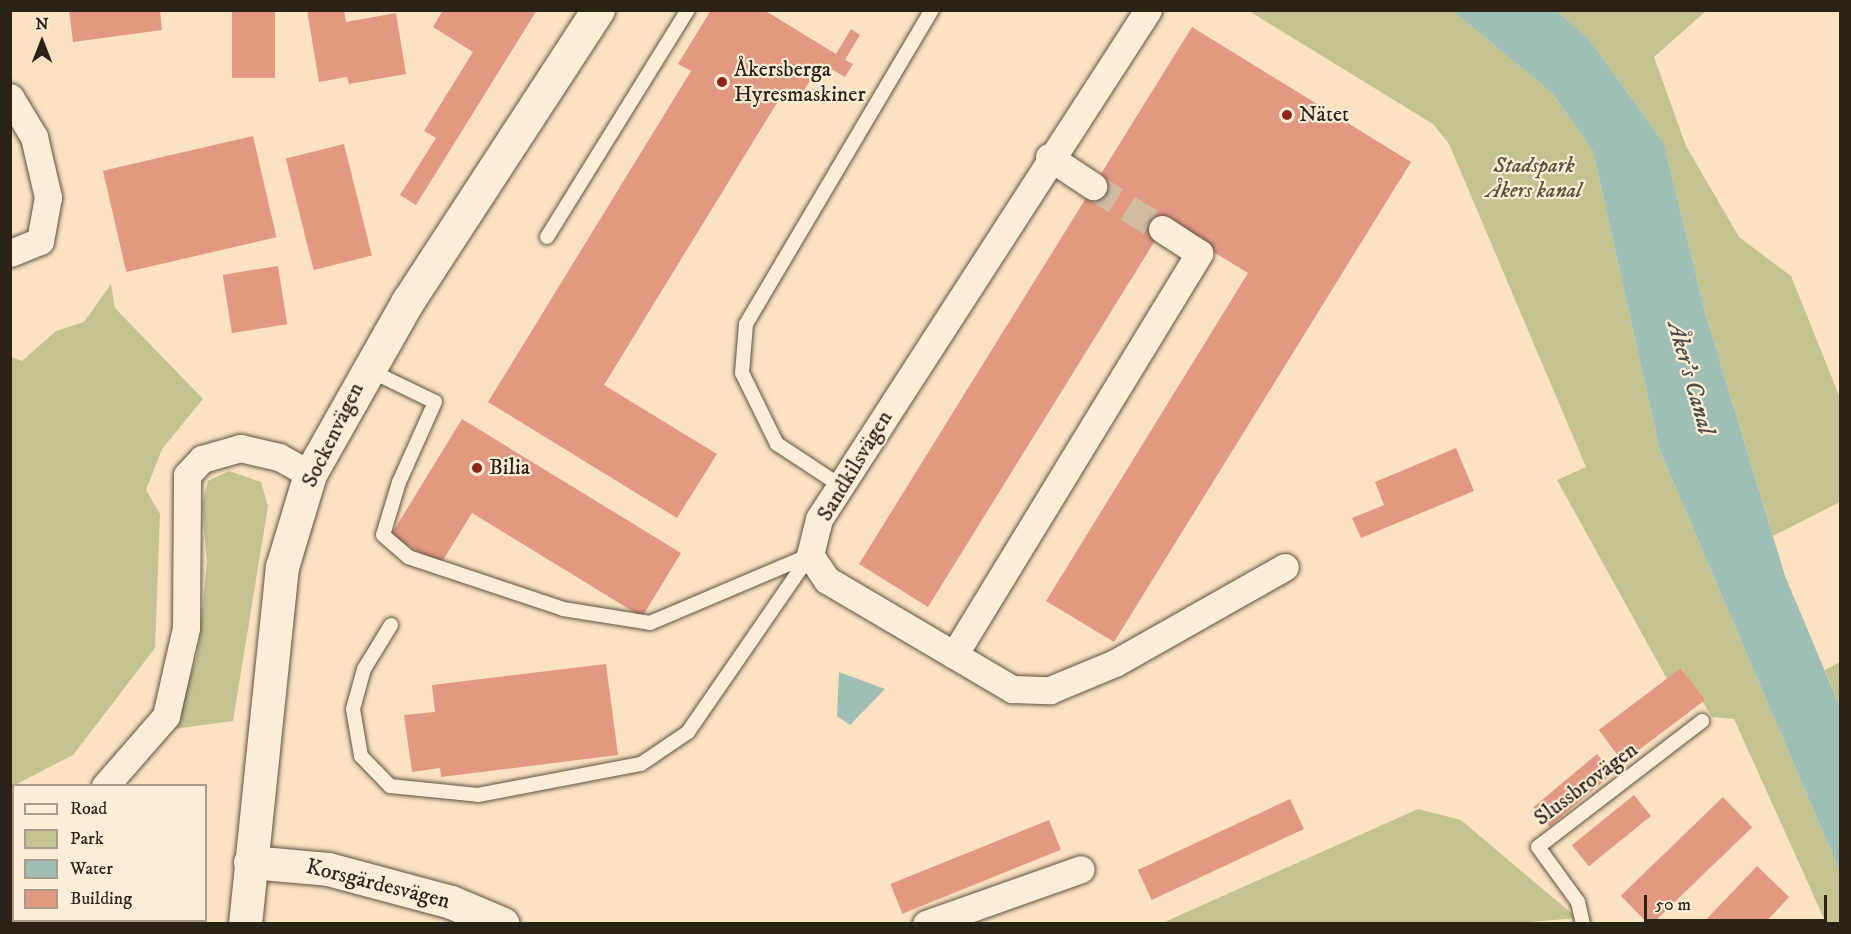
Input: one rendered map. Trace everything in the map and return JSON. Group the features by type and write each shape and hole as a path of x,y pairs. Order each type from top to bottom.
{"street":[{"name":"Sockenvägen","path":"245,924 282,567 310,474 367,369 598,10"},
{"name":"Sandkilsvägen","path":"810,555 819,519 1049,158 1148,10"},
{"path":"10,97 34,137 48,197 40,241 10,253"},
{"path":"1049,158 1094,186"},
{"path":"954,655 1199,253 1162,229"},
{"path":"107,784 165,716 186,628 187,475 202,459 240,448 279,457 310,474"},
{"path":"810,555 827,580 1012,689 1050,690 1115,663 1285,567"},
{"name":"Korsgärdesvägen","path":"250,862 328,869 451,902 503,924"},
{"path":"926,924 1081,869"}],"lane":[{"path":"547,237 688,10"},
{"path":"841,486 777,444 742,373 746,324 932,10"},
{"path":"367,369 435,402 399,482 382,535 408,557 563,609 650,623 810,555"},
{"path":"391,626 364,669 353,710 361,756 390,786 478,795 641,764 688,732 810,555"},
{"name":"Slussbrovägen","path":"1583,924 1578,902 1538,847 1702,721"}],"green space":[{"name":"Stadspark Åkers kanal","path":"1249,11 1453,11 1552,93 1593,151 1660,451 1840,872 1840,923 1826,923 1734,719 1712,717 1682,668 1667,679 1557,480 1586,467 1449,144 1433,124"},
{"path":"1557,11 1706,11 1654,57 1686,146 1739,237 1791,276 1840,398 1840,502 1773,536 1705,312 1664,143 1588,38"},
{"path":"111,284 115,308 203,399 162,449 146,490 160,514 155,648 73,755 17,784 12,784 11,787 11,357 22,361 56,331 84,322"},
{"path":"229,471 261,482 268,506 233,721 173,729 198,652 207,562 202,506 208,481"},
{"path":"1840,662 1840,707 1825,670"},
{"path":"1418,809 1461,820 1577,918 1505,924 1160,924"}],"water":[{"name":"Åker's Canal","path":"1453,11 1557,11 1588,38 1664,143 1705,312 1785,576 1840,707 1840,872 1660,451 1593,151 1552,93"},
{"path":"839,672 885,689 850,725 837,716"}],"building":[{"path":"69,10 160,10 162,30 73,42"},
{"path":"232,10 275,10 275,78 232,78"},
{"path":"307,10 344,10 346,22 396,13 406,74 349,84 347,77 319,82"},
{"path":"443,10 537,10 416,205 400,195 436,138 424,131 473,52 433,27"},
{"path":"711,10 764,10 836,54 851,29 860,35 845,60 853,64 845,77 821,63 800,97 786,88 604,385 717,454 677,518 488,402 691,71 678,64"},
{"path":"1192,27 1411,162 1114,642 1046,601 1248,273 1166,223 928,607 859,564"},
{"path":"253,136 276,237 126,272 103,171"},
{"path":"344,144 372,256 314,270 286,159"},
{"path":"278,266 287,324 232,333 223,275"},
{"path":"462,419 681,553 642,617 472,513 440,565 391,535"},
{"path":"1456,448 1474,491 1361,538 1352,518 1384,505 1375,482"},
{"path":"606,664 618,755 441,777 440,768 412,772 404,715 435,712 432,685"},
{"path":"1681,668 1705,700 1623,762 1599,730"},
{"path":"1597,754 1613,773 1549,827 1533,807"},
{"path":"1634,795 1651,816 1589,866 1572,845"},
{"path":"1723,797 1752,827 1652,924 1648,924 1621,896"},
{"path":"1290,799 1304,829 1152,900 1138,870"},
{"path":"1049,820 1061,850 902,914 890,884"},
{"path":"1757,866 1789,897 1764,924 1702,924"}],"tunnel":[{"path":"1093,186 1162,229"}],"place":[{"name":"Åkersberga Hyresmaskiner","path":"722,82"},
{"name":"Nätet","path":"1287,115"},
{"name":"Bilia","path":"477,468"}]}
